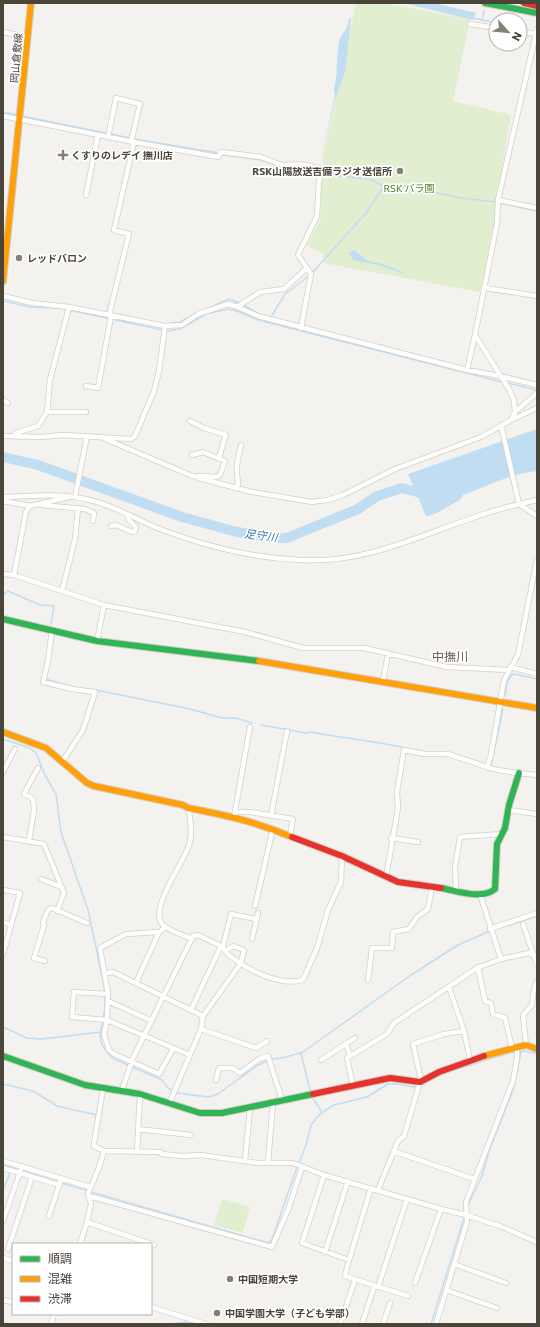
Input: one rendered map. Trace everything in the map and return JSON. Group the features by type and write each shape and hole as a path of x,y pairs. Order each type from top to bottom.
{"street":[{"name":"岡山倉敷線","path":"3,281 31,3"},
{"path":"485,3 537,13"},
{"path":"524,3 537,6"},
{"path":"470,24 488,27"},
{"path":"3,32 28,37"},
{"path":"467,370 485,288 497,223 498,202 536,34"},
{"path":"86,386 98,388 110,316 129,234 114,230 140,104 116,98 108,135"},
{"path":"3,116 20,118 98,135 108,135 218,157 220,154 261,157 282,165 301,164 322,169 317,216 298,255 311,274 311,281 301,328"},
{"path":"86,195 98,135"},
{"path":"498,202 537,208"},
{"path":"240,305 260,292 284,289 307,268"},
{"path":"485,288 537,296"},
{"path":"3,296 32,303 110,316 164,329 182,325 198,314 224,305 240,305 258,316 301,328 467,370 537,385"},
{"path":"12,436 16,433 38,426 47,412 50,380 68,309"},
{"path":"3,436 130,439 135,436 154,391 159,371 164,329"},
{"path":"475,335 507,386 514,400 515,412"},
{"path":"511,420 515,412 537,393"},
{"path":"3,400 8,403"},
{"path":"103,438 190,475 237,489 312,502 327,500 343,495 395,469 470,442 537,408"},
{"path":"47,412 86,412"},
{"path":"190,421 204,428 226,435 219,457"},
{"path":"501,427 519,503 537,516"},
{"path":"74,496 87,437"},
{"path":"237,489 239,480 237,469 241,445"},
{"path":"190,475 216,477 220,475 225,461 219,457 204,452 192,455"},
{"path":"3,498 74,496 103,504 174,534 220,547 280,558 315,561 349,558 385,549 519,503 537,500"},
{"path":"3,501 30,506 61,501 74,496"},
{"path":"38,505 91,511 94,513 93,521"},
{"path":"14,575 26,512 30,506"},
{"path":"62,591 75,539 78,509"},
{"path":"111,526 116,525 132,532 135,531 136,527 129,520 127,514"},
{"path":"487,765 501,702 504,680 509,668 518,655 534,585 537,559"},
{"path":"3,574 14,575 104,605 181,621 245,632 310,649 364,648 447,667 509,668 537,674"},
{"path":"97,640 104,605"},
{"path":"3,619 97,640 263,662 537,708"},
{"path":"52,631 44,679 72,689 95,692 82,730 62,762"},
{"path":"383,682 388,653"},
{"path":"235,814 250,727"},
{"path":"271,816 287,731"},
{"path":"3,732 38,744 87,783 94,786 152,797 183,805 188,808 235,814 342,856 398,882 480,894 489,894 495,889 497,844 502,834 519,773"},
{"path":"3,772 15,749"},
{"path":"386,877 391,838 398,808 397,792 404,750 425,754 448,754 487,765 495,771 537,775"},
{"path":"29,842 34,810 33,799 24,794 38,768"},
{"path":"188,808 191,822 190,842 186,854 165,892 160,915 161,922 166,927 192,939"},
{"path":"508,810 537,814"},
{"path":"235,814 250,812 293,818 290,835"},
{"path":"255,906 273,829"},
{"path":"456,891 455,868 460,837 502,834"},
{"path":"3,837 44,844 64,893 57,911"},
{"path":"391,838 418,842"},
{"path":"122,1090 144,1036 165,997 193,936 198,935 223,947 241,963 265,977 278,980 303,980 317,948 328,910 341,882 342,856"},
{"path":"41,879 61,887"},
{"path":"368,980 372,948 392,948 393,932 409,929 418,917 428,909 432,887"},
{"path":"3,890 20,893 3,952"},
{"path":"480,894 500,959"},
{"path":"45,961 34,958 44,926 43,922 48,910 52,908 87,923"},
{"path":"252,939 258,913"},
{"path":"491,930 537,913"},
{"path":"191,1010 223,947 230,914 256,919"},
{"path":"3,922 11,925"},
{"path":"523,924 537,964"},
{"path":"136,983 159,932 166,927"},
{"path":"159,932 126,934 100,948 106,973 106,994 108,1001 104,1034 110,1050 114,1054 132,1065 159,1074 173,1049"},
{"path":"169,1104 201,1030 203,1016 241,963 244,950 233,946 223,947"},
{"path":"353,1086 347,1058 387,1034 394,1023 478,967 500,959 528,953 534,956"},
{"path":"436,1324 467,1222 466,1202 509,1091 517,1058 505,1018 493,1014 491,1004 485,1001 478,967"},
{"path":"106,973 113,972 203,1016"},
{"path":"526,1045 523,1015 532,1005 534,988 537,982"},
{"path":"449,987 464,1031 470,1060"},
{"path":"106,994 74,992 72,1017 105,1020 190,1055"},
{"path":"108,1001 152,1021"},
{"path":"201,1030 256,1048 267,1041"},
{"path":"378,1190 398,1140 404,1136 418,1091 420,1081 413,1044 444,1034 464,1031"},
{"path":"321,1060 355,1038"},
{"path":"346,1044 350,1056"},
{"path":"3,1056 85,1085 140,1094 200,1113 222,1113 390,1078 420,1081 470,1060 526,1045 537,1049"},
{"path":"216,1080 218,1068 232,1068 240,1073 258,1059 268,1056 282,1100"},
{"path":"103,1089 94,1146 104,1151 161,1152 161,1154 182,1156 201,1155 245,1161 293,1163 324,1175 500,1226 537,1242"},
{"path":"136,1152 140,1094"},
{"path":"268,1163 273,1102"},
{"path":"245,1161 250,1108"},
{"path":"138,1129 191,1135"},
{"path":"80,1243 92,1202 89,1192 104,1151"},
{"path":"393,1151 474,1180"},
{"path":"3,1161 32,1177 60,1182"},
{"path":"3,1168 20,1170 89,1192 93,1197 272,1247 288,1210 302,1167"},
{"path":"3,1221 20,1170"},
{"path":"324,1175 302,1244 349,1260"},
{"path":"8,1249 32,1177"},
{"path":"325,1252 348,1181"},
{"path":"49,1216 60,1182"},
{"path":"371,1188 345,1276 408,1296"},
{"path":"362,1324 407,1199"},
{"path":"415,1283 441,1209"},
{"path":"87,1222 148,1243"},
{"path":"454,1264 506,1283"},
{"path":"340,1324 355,1280"},
{"path":"446,1290 497,1308"},
{"path":"383,1324 390,1303"},
{"path":"152,1307 206,1324"}],"green space":[{"name":"RSK バラ園","path":"356,3 384,3 470,19 453,101 511,115 496,202 494,224 480,292 324,263 323,254 307,245 321,218 321,181 324,167 323,155"},
{"path":"222,1199 250,1207 243,1233 214,1225"}],"water":[{"path":"403,3 434,3 476,13 473,20"},
{"path":"349,18 351,18 345,72 336,96 320,160 335,96 334,90 340,40 346,30"},
{"path":"354,250 368,261 386,265 405,273 378,265 353,260 349,253"},
{"path":"537,429 537,471 518,474 490,484 463,495 460,500 443,510 430,516 426,516 408,474"}],"waterway":[{"path":"482,21 484,10"},
{"path":"473,18 488,21"},
{"path":"3,112 18,115"},
{"path":"22,116 130,138"},
{"path":"134,139 219,153"},
{"path":"224,155 261,160 281,167"},
{"path":"284,167 301,167 339,176 370,179 385,187 405,186 461,198 496,202"},
{"path":"313,272 365,214 384,186"},
{"path":"500,203 537,211"},
{"path":"271,317 285,294 309,276"},
{"path":"111,298 107,312 132,317"},
{"path":"204,310 229,299 240,303"},
{"path":"3,301 31,307 60,308 167,331 180,329 206,314 228,309 237,311 258,320 502,382"},
{"path":"243,305 257,313"},
{"path":"173,323 180,322 195,314"},
{"path":"508,383 537,390"},
{"name":"足守川","path":"3,457 38,465 182,517 237,532 274,538 287,538 358,509 377,496 402,488 421,493 427,491"},
{"path":"3,595 8,591 40,605 54,606 51,624"},
{"path":"45,665 42,678 70,686"},
{"path":"505,696 508,681 514,674 537,679"},
{"path":"96,690 190,709 222,718 236,718 252,723"},
{"path":"452,753 491,766 503,709"},
{"path":"261,725 379,743 419,751"},
{"path":"3,739 30,748 36,753 45,775 56,794 61,832 88,910 104,985 105,1008 100,1036 102,1045 112,1058 162,1080 168,1088 176,1093 209,1097 218,1094 258,1065 267,1061"},
{"path":"429,752 447,752"},
{"path":"507,926 537,916"},
{"path":"271,1059 282,1058 303,1052 411,975 458,945 490,931"},
{"path":"3,1027 27,1038 42,1039 101,1032"},
{"path":"299,1163 306,1145 311,1125 320,1114 334,1105 367,1097 388,1084 400,1084 412,1087 424,1084 441,1074 509,1053 525,1051 537,1054"},
{"path":"468,1205 482,1176 489,1151 513,1090 521,1052"},
{"path":"301,1053 311,1094"},
{"path":"3,1084 33,1091 57,1106 97,1115"},
{"path":"312,1097 322,1112"},
{"path":"3,1165 19,1170"},
{"path":"91,1192 265,1242 271,1242 297,1167"},
{"path":"22,1171 88,1191"},
{"path":"3,1190 10,1173"},
{"path":"431,1324 464,1218"},
{"path":"170,1324 186,1322 194,1324"}],"traffic: fast":[{"path":"485,3 537,13"},
{"path":"3,619 97,641 259,661"},
{"path":"441,888 469,894 483,894 495,889 497,844 505,828 509,805 519,773"},
{"path":"3,1056 85,1085 140,1094 200,1113 222,1113 313,1094"}],"traffic: slow":[{"path":"3,281 31,3"},
{"path":"259,661 537,708"},
{"path":"3,732 46,748 87,783 94,786 215,813 266,827 292,837"},
{"path":"484,1056 526,1045 537,1049"}],"traffic: jam":[{"path":"524,3 537,6"},
{"path":"292,837 342,856 398,882 441,888"},
{"path":"313,1094 390,1078 420,1082 439,1072 484,1056"}],"place":[{"name":"くすりのレデイ 撫川店","path":"63,155"},
{"name":"RSK山陽放送吉備ラジオ送信所","path":"400,171"},
{"name":"レッドバロン","path":"19,258"},
{"name":"中国短期大学","path":"230,1279"},
{"name":"中国学園大学（子ども学部）","path":"217,1313"}],"district":[{"name":"中撫川","path":"450,656"}]}
